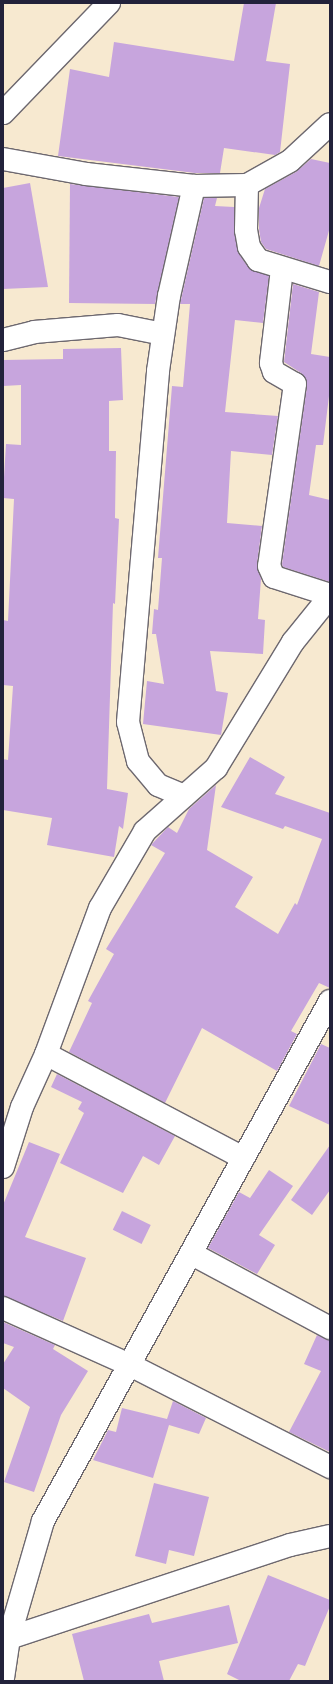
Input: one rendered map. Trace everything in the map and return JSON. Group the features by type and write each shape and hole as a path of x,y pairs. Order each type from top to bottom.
{"street":[{"path":"3,114 109,3"},
{"path":"3,159 86,174 194,186 247,185 290,161 330,124"},
{"path":"247,185 246,230 249,247 258,260 282,269 330,282"},
{"path":"184,796 158,785 138,762 128,722 158,371 163,334 194,186"},
{"path":"3,1167 22,1107 46,1054 100,908 145,831 216,768 293,642 330,596 274,577 269,566 294,384 274,372 271,363 282,269"},
{"path":"3,340 34,332 118,325 163,334"},
{"path":"3,1678 6,1639 43,1521 192,1254 330,1001"},
{"path":"46,1054 243,1158"},
{"path":"192,1254 330,1328"},
{"path":"3,1308 130,1365 330,1467"},
{"path":"6,1639 290,1545 330,1536"}],"building":[{"path":"244,3 276,3 266,61 290,64 280,152 275,155 224,148 220,173 195,173 58,156 70,69 109,77 114,42 234,61"},
{"path":"311,159 330,163 330,227 319,266 266,249 261,242 259,229 259,208 265,189 296,172"},
{"path":"30,183 48,287 3,289 3,188"},
{"path":"70,184 179,197 155,304 69,303"},
{"path":"204,198 217,198 215,206 234,207 234,232 239,254 248,267 269,276 263,323 235,320 225,412 278,416 272,455 231,451 227,523 262,526 257,564 261,579 258,619 265,620 263,654 210,651 216,691 228,693 221,735 143,724 147,681 164,684 156,634 152,634 154,609 158,610 162,558 158,558 172,386 183,387 190,304 180,304"},
{"path":"293,284 319,292 311,354 330,357 330,388 323,445 316,445 309,495 330,500 330,582 283,567 282,564 307,386 301,373 284,362"},
{"path":"121,348 123,400 109,401 109,451 116,451 115,518 119,519 115,604 113,603 107,789 128,793 123,829 119,826 114,857 47,845 52,818 3,810 3,759 8,760 13,686 3,685 3,620 8,621 14,499 3,498 3,494 6,444 21,445 21,385 3,386 3,360 63,359 63,349"},
{"path":"250,757 285,777 275,794 330,813 330,988 319,983 291,1031 297,1034 277,1071 202,1028 165,1103 69,1052 92,1003 88,1001 114,954 106,949 165,853 151,845 168,827 177,833 189,809 216,785 207,850 253,877 235,907 278,934 295,903 297,905 322,839 285,826 283,829 221,807"},
{"path":"321,1044 330,1048 330,1125 289,1106"},
{"path":"57,1074 175,1136 159,1165 143,1156 123,1193 60,1163 84,1113 78,1109 82,1102 51,1087"},
{"path":"29,1142 60,1154 25,1237 86,1258 63,1321 3,1296 3,1205"},
{"path":"330,1145 330,1190 312,1215 291,1200"},
{"path":"269,1170 293,1186 259,1235 275,1245 257,1274 208,1248 239,1192 250,1198"},
{"path":"122,1211 151,1225 142,1244 113,1230"},
{"path":"3,1322 55,1345 53,1349 88,1371 61,1415 34,1492 4,1482 30,1407 3,1388 3,1364 14,1347 3,1343"},
{"path":"317,1335 330,1340 330,1452 289,1432 321,1371 304,1364"},
{"path":"173,1401 206,1418 199,1434 169,1425 153,1478 93,1460 108,1430 116,1432 122,1408 167,1419"},
{"path":"154,1483 209,1497 194,1556 169,1550 166,1564 135,1556"},
{"path":"268,1575 330,1600 330,1606 305,1666 298,1664 289,1681 241,1681 227,1674"},
{"path":"229,1605 238,1643 159,1661 164,1681 84,1681 72,1634 149,1614 152,1623"}]}
